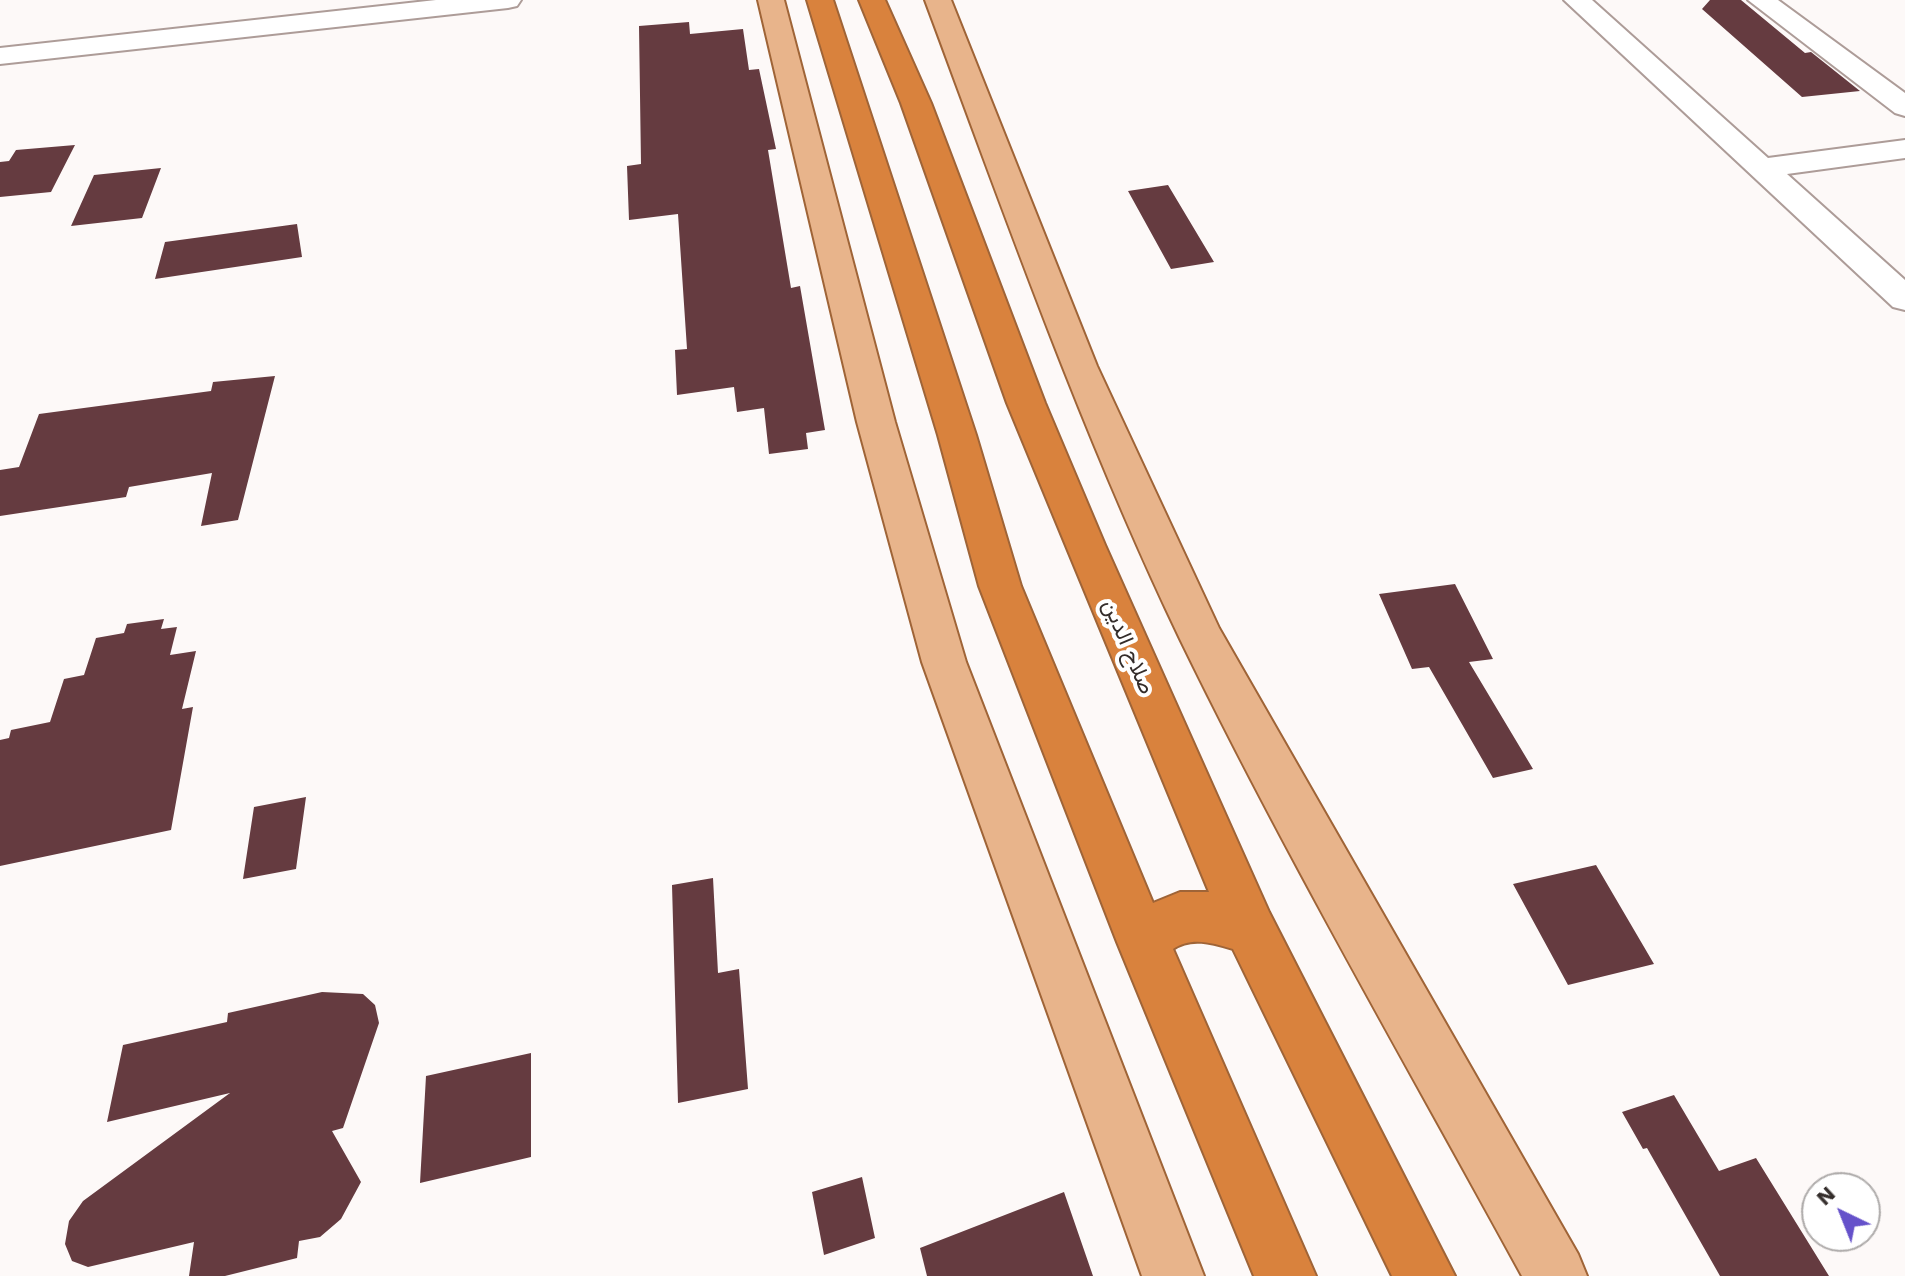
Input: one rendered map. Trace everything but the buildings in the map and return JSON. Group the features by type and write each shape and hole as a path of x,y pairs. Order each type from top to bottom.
{"highway":[{"path":"820,0 957,435 1000,586 1143,942 1285,1276"},
{"name":"صلاح الدين","path":"872,0 922,118 1026,403 1078,531 1251,930 1424,1276"},
{"path":"1143,942 1157,925 1193,915 1222,919 1251,930"}],"main road":[{"path":"771,0 876,422 944,662 1173,1276"},
{"path":"938,0 1079,366 1201,636 1305,829 1556,1276"}],"street":[{"path":"2,59 508,0"},
{"path":"1577,0 1905,299"},
{"path":"1761,0 1905,107"},
{"path":"1761,168 1905,149"}]}
